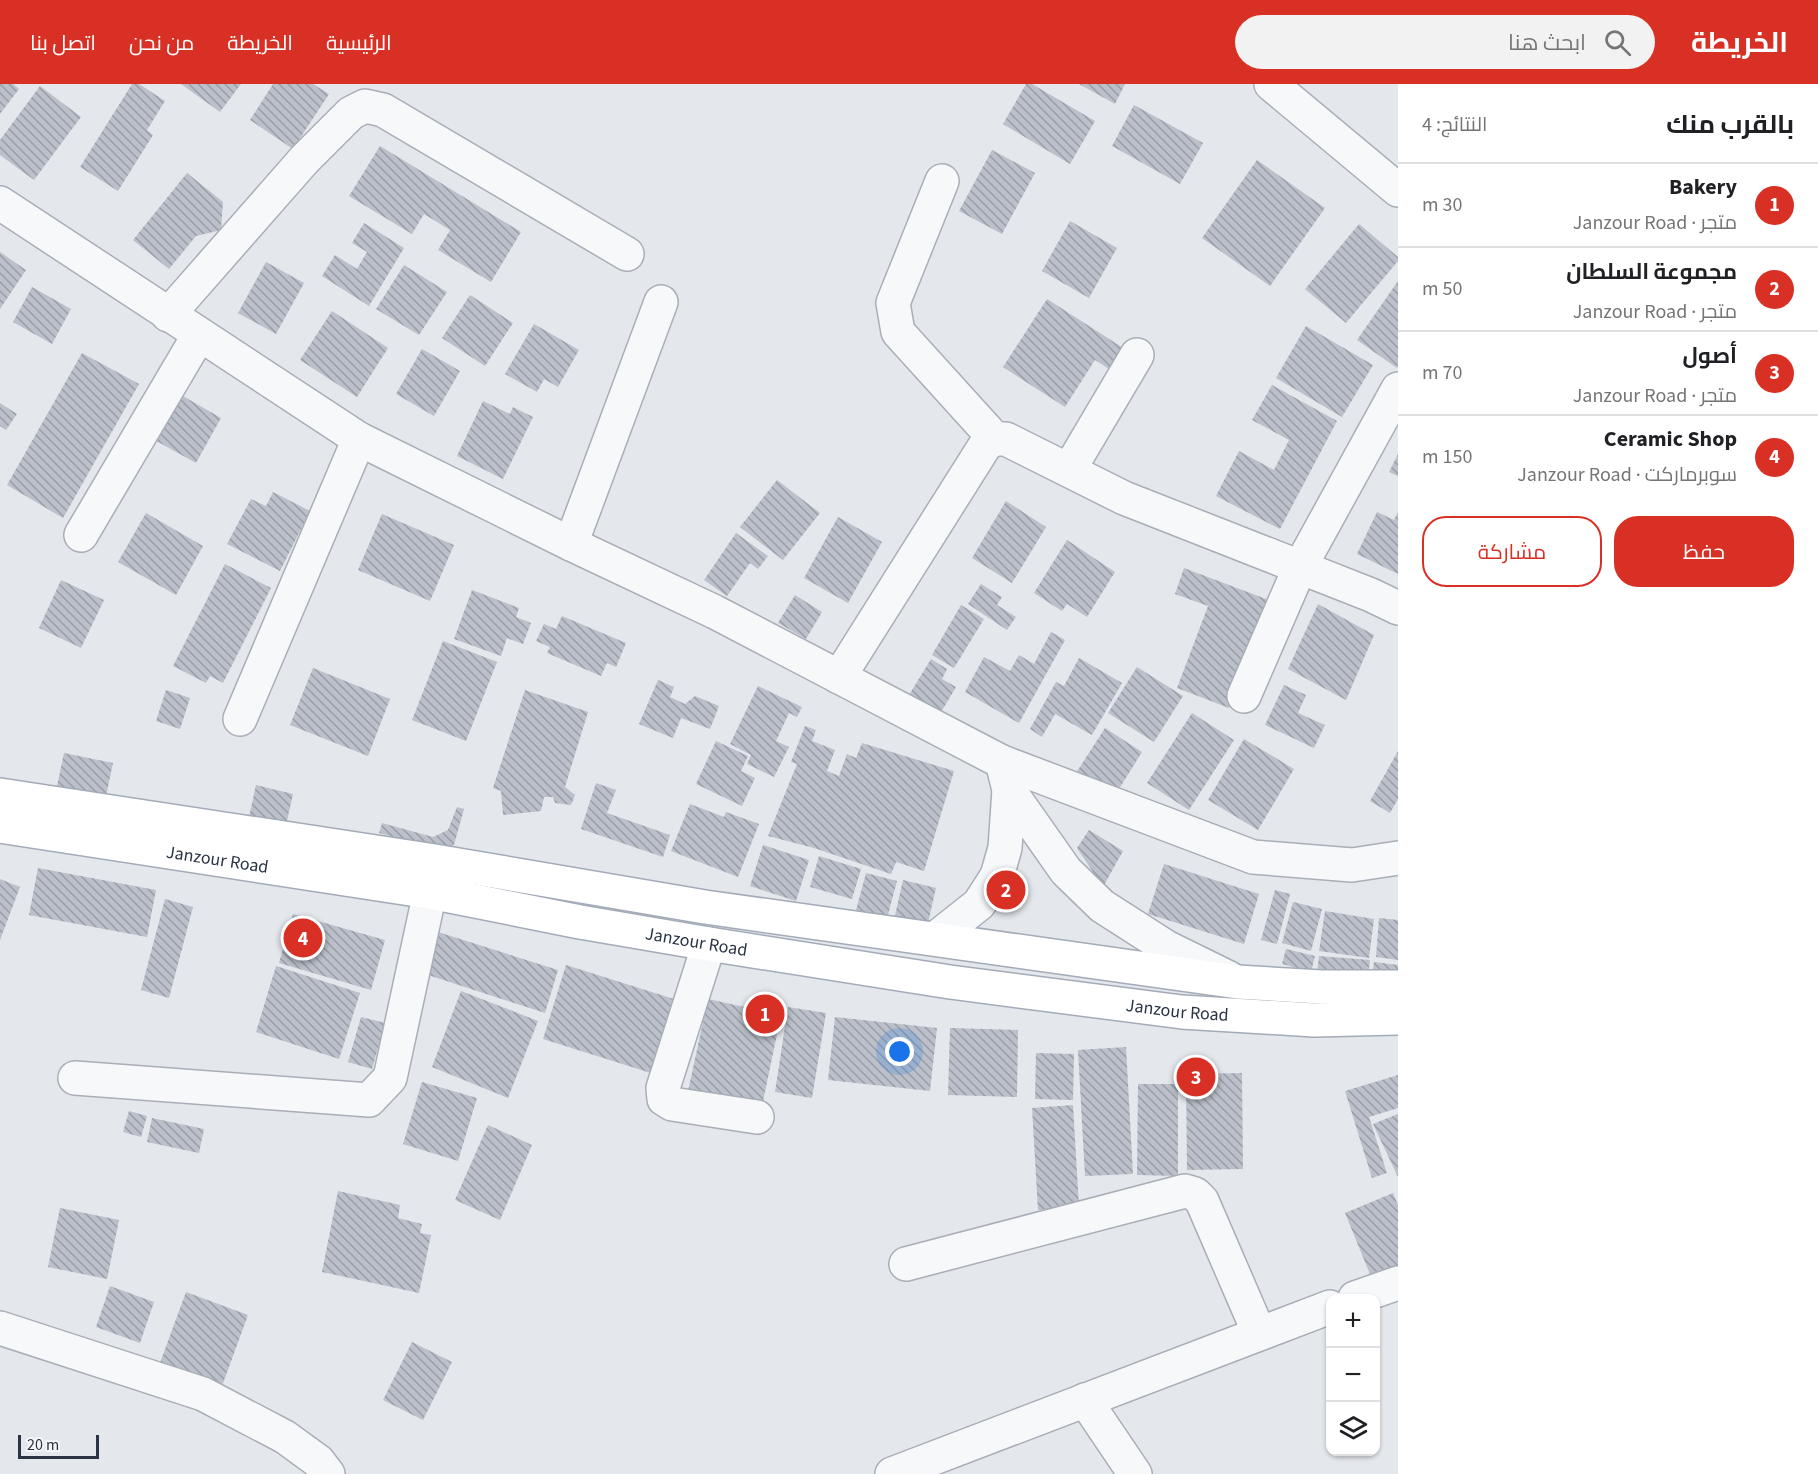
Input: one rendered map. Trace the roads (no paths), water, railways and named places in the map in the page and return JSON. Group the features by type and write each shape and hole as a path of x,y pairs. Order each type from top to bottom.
{"main road":[{"name":"Janzour Road","path":"0,795 435,861 705,907 1238,982 1322,987 1398,987"},
{"name":"Janzour Road","path":"0,826 430,892 709,945 950,982 1182,1012 1314,1020 1398,1018"}],"street":[{"path":"1271,84 1398,190"},
{"path":"168,315 304,160 351,113 365,106 383,110 627,254"},
{"path":"942,181 892,303 898,333 995,439"},
{"path":"0,203 359,439 715,612 839,677 1005,776 1253,857 1352,865 1398,858"},
{"path":"571,544 661,302"},
{"path":"81,535 199,335"},
{"path":"1069,470 1137,355"},
{"path":"1244,696 1300,567 1398,389"},
{"path":"240,719 359,439"},
{"path":"839,677 986,444 995,439 1006,439 1124,498 1398,608"},
{"path":"936,938 979,904 997,876 1005,848 1005,776"},
{"path":"1005,776 1066,871 1102,906 1166,947 1238,982"},
{"path":"75,1078 369,1100 390,1078 430,892"},
{"path":"709,945 663,1088 664,1099 672,1104 757,1116"},
{"path":"906,1264 1185,1191 1195,1194 1202,1201 1259,1333"},
{"path":"1368,1294 1398,1283"},
{"path":"897,1474 1084,1400 1326,1309"},
{"path":"0,1328 203,1394 285,1437 318,1461 328,1474"},
{"path":"1084,1400 1135,1474"}],"place":[{"name":"مجموعة السلطان","path":"1006,890"},
{"name":"Ceramic Shop","path":"303,938"},
{"name":"Bakery","path":"765,1014"},
{"name":"أصول","path":"1196,1077"}]}
